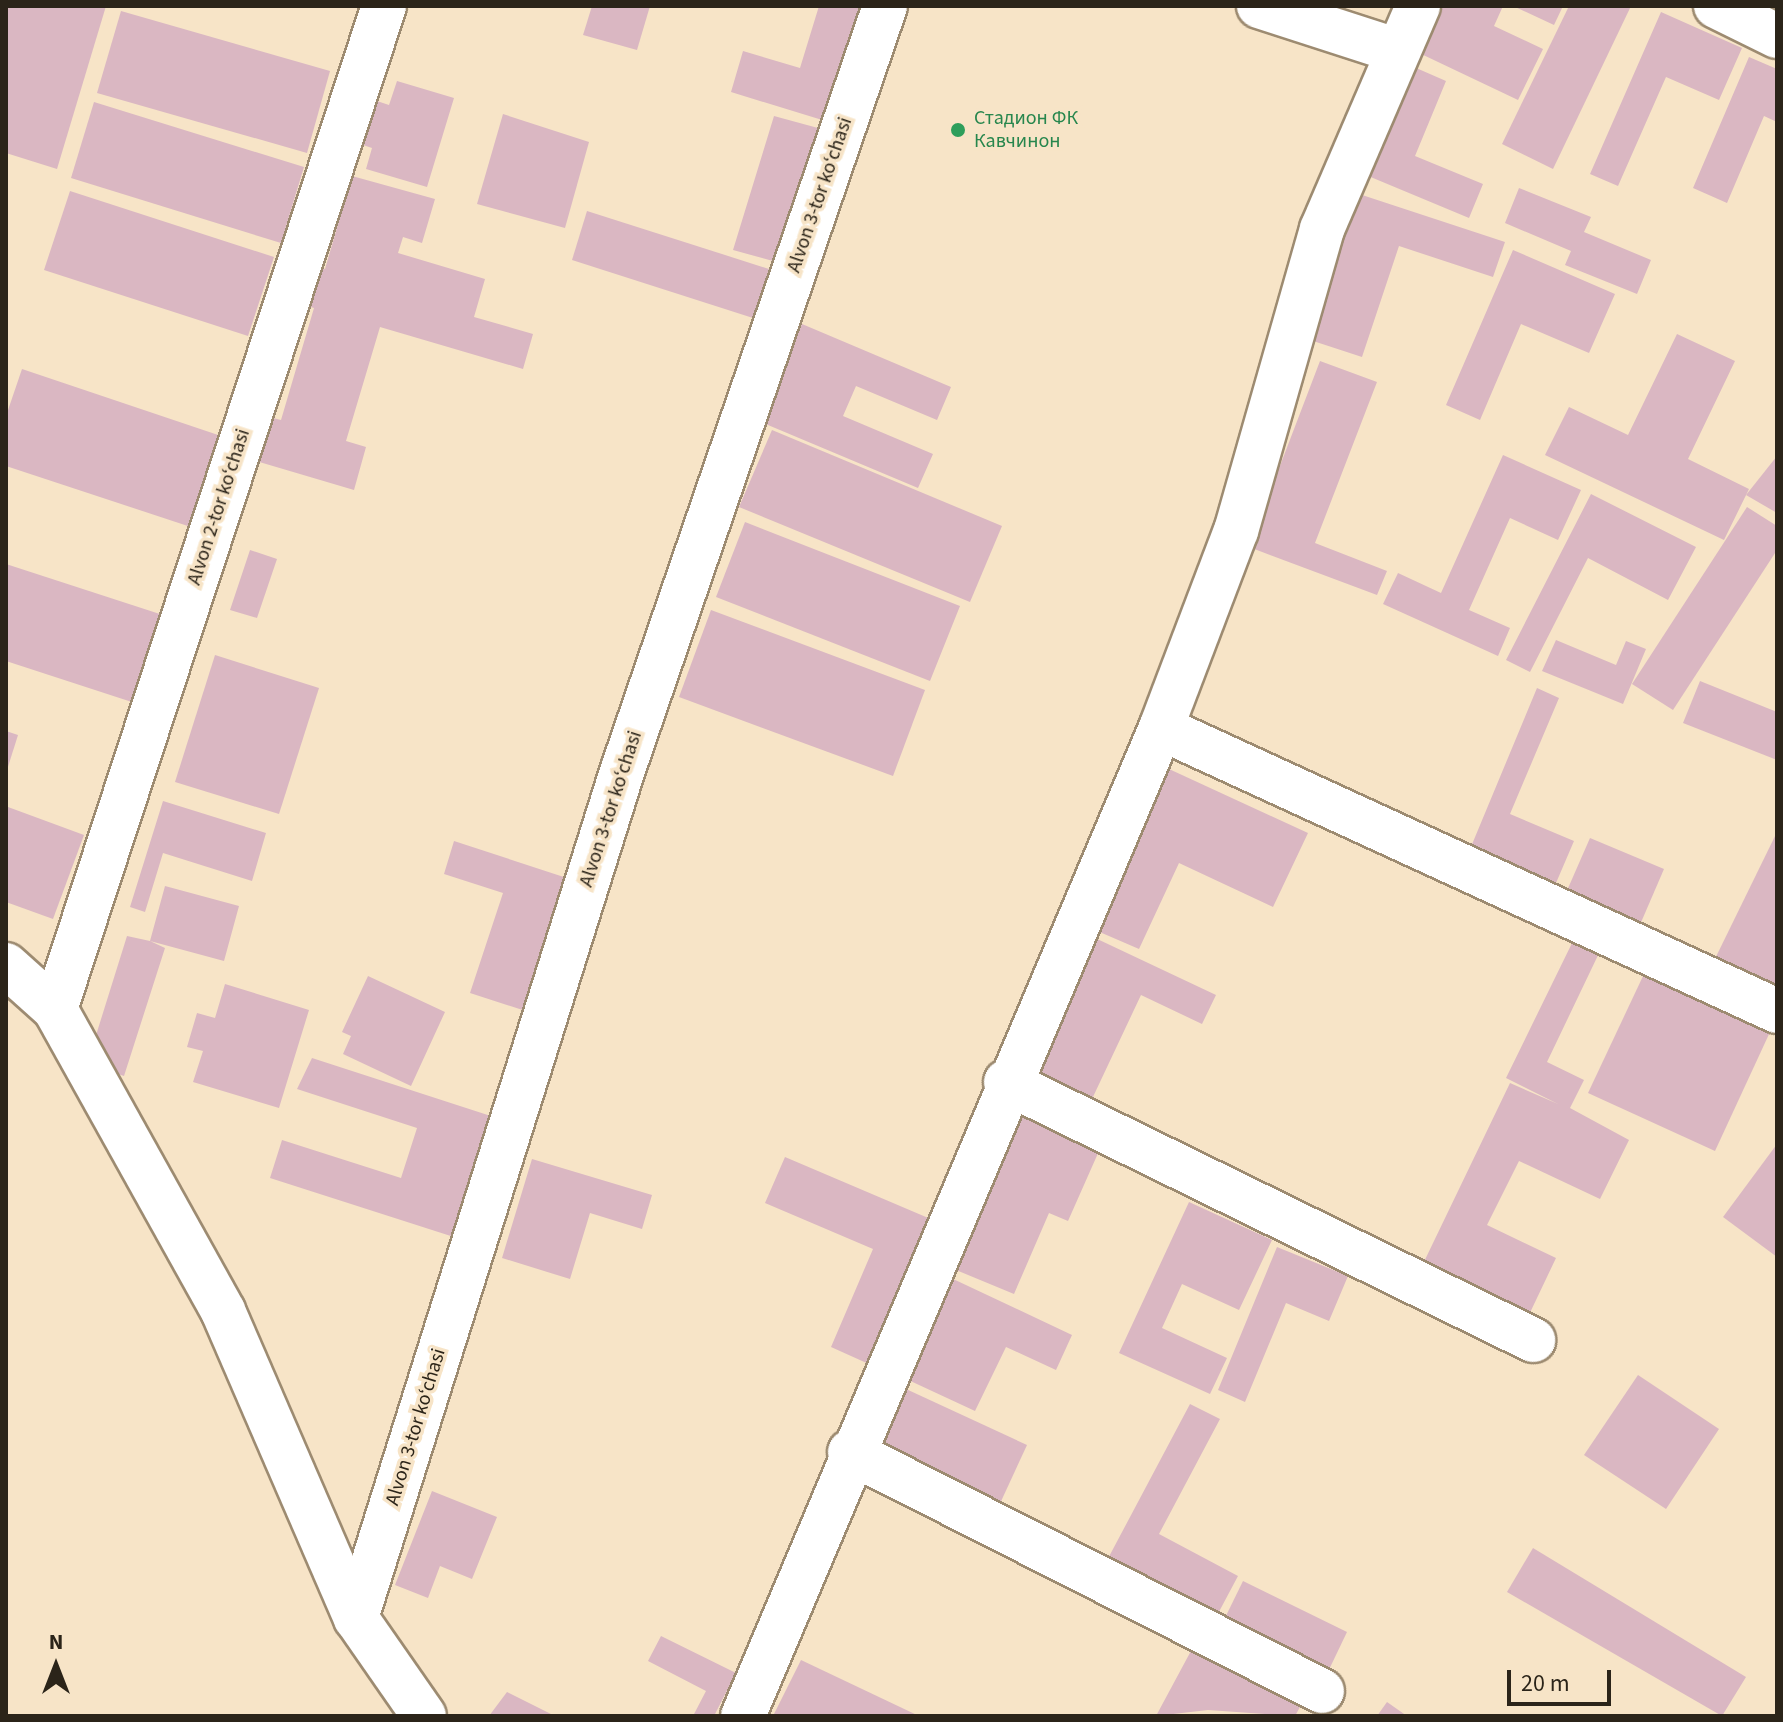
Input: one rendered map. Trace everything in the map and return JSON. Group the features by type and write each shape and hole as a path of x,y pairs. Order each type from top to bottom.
{"street":[{"name":"Alvon 2-tor ko‘chasi","path":"55,1009 384,6"},
{"name":"Alvon 3-tor ko‘chasi","path":"356,1618 622,772 885,6"},
{"path":"1259,6 1395,50"},
{"path":"743,1716 1006,1082 1161,728 1236,531 1322,229 1395,50 1418,6"},
{"path":"1716,6 1777,36"},
{"path":"1161,728 1777,1011"},
{"path":"6,965 55,1009 223,1311 356,1618 424,1716"},
{"path":"1006,1082 1533,1340"},
{"path":"850,1452 1322,1691"}],"building":[{"path":"6,6 106,6 57,169 6,153"},
{"path":"592,6 650,6 637,50 583,35"},
{"path":"819,6 867,6 832,123 731,92 743,51 800,68"},
{"path":"1439,6 1503,6 1494,26 1543,49 1518,100 1417,52"},
{"path":"1513,6 1563,6 1554,25"},
{"path":"1569,6 1631,6 1553,169 1502,144"},
{"path":"121,11 330,71 307,153 97,93"},
{"path":"1661,12 1742,48 1719,100 1666,77 1618,186 1590,174"},
{"path":"1749,57 1777,69 1777,122 1764,116 1727,203 1693,188"},
{"path":"1407,64 1446,81 1415,156 1483,184 1469,218 1361,173"},
{"path":"397,81 454,98 427,187 366,169 372,148 357,143 371,99 389,105"},
{"path":"94,102 304,167 281,243 71,178"},
{"path":"503,114 589,142 565,228 477,204"},
{"path":"774,116 818,128 803,176 817,180 805,219 788,214 773,261 733,250"},
{"path":"352,176 435,199 422,243 403,237 398,253 485,279 474,317 533,334 523,369 380,327 346,441 366,447 354,490 256,461 269,417 281,420 314,308 301,304 312,265 325,269"},
{"path":"1519,188 1591,217 1584,232 1651,260 1637,294 1565,265 1571,251 1505,223"},
{"path":"70,191 274,257 248,336 44,270"},
{"path":"1356,193 1505,242 1493,277 1399,246 1362,357 1307,339"},
{"path":"587,211 769,269 753,318 572,260"},
{"path":"1513,250 1615,294 1589,353 1521,324 1480,420 1446,405"},
{"path":"802,324 951,387 937,420 856,386 843,416 933,454 918,488 761,422"},
{"path":"1677,334 1735,361 1688,459 1749,489 1724,540 1545,455 1569,407 1628,435"},
{"path":"1320,361 1377,382 1315,543 1387,571 1377,595 1249,547"},
{"path":"22,369 233,440 203,531 6,466 6,416"},
{"path":"772,430 1002,526 970,602 739,507"},
{"path":"1503,455 1581,490 1558,540 1510,518 1469,610 1510,628 1498,656 1383,604 1398,573 1441,593"},
{"path":"1777,456 1777,513 1746,495"},
{"path":"1591,494 1696,547 1668,600 1588,558 1530,672 1506,660"},
{"path":"1747,507 1777,526 1777,550 1673,710 1632,684"},
{"path":"745,522 960,606 930,681 716,597"},
{"path":"250,550 277,559 257,618 230,610"},
{"path":"6,564 169,617 141,705 6,661"},
{"path":"711,610 925,690 893,776 679,697"},
{"path":"1556,640 1616,665 1626,641 1646,649 1623,704 1542,671"},
{"path":"215,655 319,688 279,814 175,782"},
{"path":"1700,681 1777,712 1777,760 1683,723"},
{"path":"1537,688 1559,698 1510,814 1574,841 1553,890 1468,854"},
{"path":"6,731 18,735 7,770 6,770"},
{"path":"1169,769 1308,833 1273,907 1179,863 1139,949 1095,930"},
{"path":"163,801 266,833 252,881 163,853 145,912 130,907"},
{"path":"8,807 84,835 53,919 6,902"},
{"path":"1777,832 1777,1001 1710,969"},
{"path":"1590,838 1664,869 1636,934 1562,902"},
{"path":"454,841 576,881 532,1013 470,993 503,893 444,874"},
{"path":"165,886 239,906 224,961 150,941"},
{"path":"127,936 165,948 124,1076 87,1064"},
{"path":"1093,937 1216,995 1202,1024 1141,995 1092,1099 1154,1128 1148,1141 1024,1082"},
{"path":"1575,937 1601,949 1547,1062 1584,1080 1570,1108 1629,1140 1600,1199 1519,1161 1487,1225 1556,1258 1527,1319 1421,1268 1510,1083 1558,1104 1506,1078"},
{"path":"1644,974 1770,1032 1715,1151 1588,1093"},
{"path":"368,976 445,1012 411,1086 343,1054 351,1036 342,1032"},
{"path":"225,984 309,1010 279,1108 193,1082 203,1051 187,1047 197,1013 215,1018"},
{"path":"312,1058 497,1118 457,1238 270,1178 282,1140 401,1178 417,1128 297,1089"},
{"path":"1022,1117 1099,1151 1068,1221 1049,1213 1014,1294 956,1270 992,1188 979,1183 998,1139 1011,1145"},
{"path":"1777,1144 1777,1257 1723,1217"},
{"path":"785,1157 933,1220 871,1365 831,1347 873,1249 765,1203"},
{"path":"532,1159 652,1195 642,1229 590,1213 570,1279 502,1258"},
{"path":"1189,1202 1272,1240 1239,1310 1182,1284 1162,1328 1227,1358 1210,1394 1119,1353"},
{"path":"1277,1247 1348,1276 1329,1321 1286,1303 1245,1402 1218,1390"},
{"path":"951,1278 1072,1335 1056,1370 1006,1347 975,1411 904,1378"},
{"path":"1638,1375 1719,1429 1666,1509 1584,1455"},
{"path":"906,1389 1027,1445 997,1510 876,1454"},
{"path":"1190,1404 1220,1419 1159,1534 1238,1576 1213,1623 1104,1566"},
{"path":"432,1491 497,1517 472,1579 440,1566 428,1598 395,1585"},
{"path":"1533,1548 1746,1677 1722,1716 1507,1592"},
{"path":"1243,1581 1347,1632 1325,1678 1221,1626"},
{"path":"661,1636 736,1673 714,1716 693,1716 706,1691 648,1661"},
{"path":"1192,1649 1300,1707 1295,1716 1208,1710 1156,1716"},
{"path":"801,1660 919,1716 773,1716"},
{"path":"507,1692 555,1716 489,1716"},
{"path":"1387,1702 1407,1716 1377,1716"}],"place":[{"name":"Стадион ФК Кавчинон","path":"958,130"}]}
